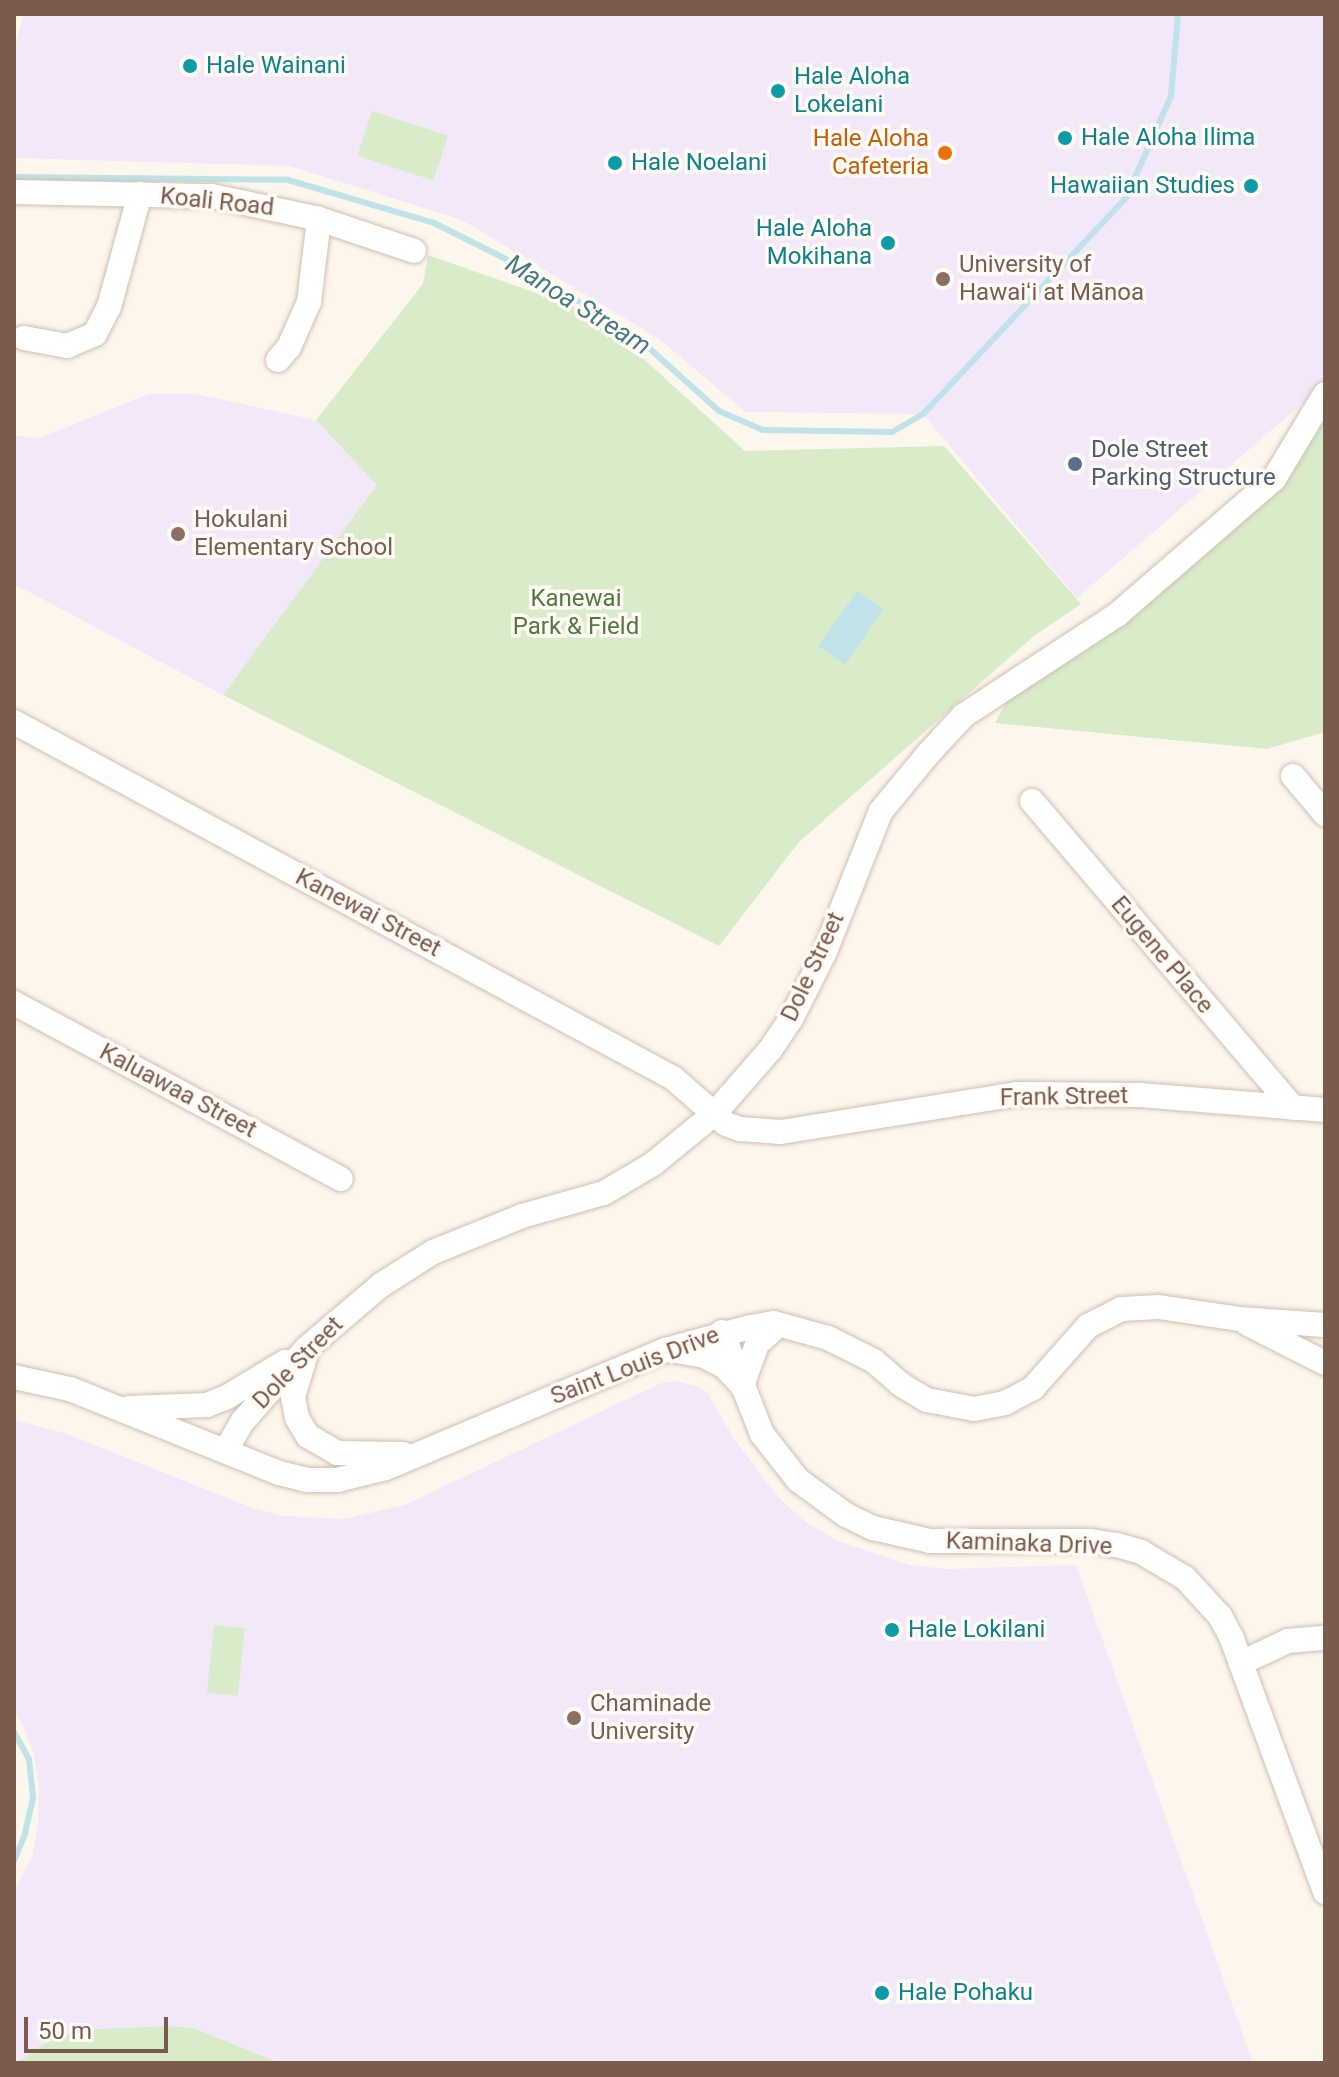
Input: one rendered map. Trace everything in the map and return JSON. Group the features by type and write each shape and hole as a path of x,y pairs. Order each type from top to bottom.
{"street":[{"name":"Koali Road","path":"14,192 212,196 319,219 414,251"},
{"path":"24,338 67,346 95,334 109,307 140,194"},
{"path":"278,360 289,347 309,302 319,219"},
{"name":"Dole Street","path":"226,1450 243,1421 307,1348 381,1285 433,1252 522,1216 604,1193 653,1164 715,1113 770,1050 791,1019 824,954 881,811 929,753 963,716 1118,614 1274,479 1325,394"},
{"name":"Kanewai Street","path":"14,722 673,1078 715,1113"},
{"path":"1293,776 1325,814"},
{"name":"Eugene Place","path":"1032,801 1293,1108"},
{"name":"Kaluawaa Street","path":"14,1003 341,1179"},
{"name":"Frank Street","path":"715,1113 726,1124 767,1133 1017,1094 1140,1095 1325,1110"},
{"name":"Saint Louis Drive","path":"14,1377 70,1389 279,1473 308,1480 361,1476 665,1350 722,1332 778,1325 852,1348 927,1400 974,1409 1005,1403 1033,1388 1088,1326 1121,1309 1159,1307 1239,1319 1325,1325"},
{"path":"1239,1319 1325,1363"},
{"path":"742,1386 757,1344 778,1325"},
{"name":"Kaminaka Drive","path":"722,1332 762,1434 779,1458 809,1490 846,1515 873,1528 930,1541 1091,1541 1141,1552 1185,1578 1220,1616 1241,1663 1325,1892"},
{"path":"118,1408 207,1405 227,1397 307,1348"},
{"path":"307,1348 293,1397 297,1418 308,1436 337,1453 422,1453"},
{"path":"665,1350 704,1356 732,1372 742,1386"},
{"path":"1241,1663 1288,1641 1325,1638"}],"shaded area":[{"name":"University of Hawaiʻi at Mānoa","path":"24,14 1325,14 1325,384 1077,598 923,414 746,412 659,339 462,220 290,166 14,158 14,51"},
{"name":"Hokulani Elementary School","path":"149,394 197,394 316,420 378,485 223,695 14,584 14,436 40,438"},
{"name":"Chaminade University","path":"675,1381 696,1386 708,1394 734,1439 780,1499 806,1522 838,1541 909,1565 946,1569 1076,1565 1253,2063 14,2063 14,1891 32,1857 38,1823 39,1789 34,1755 22,1723 14,1713 14,1420 61,1432 253,1508 283,1516 346,1519 407,1504 661,1383"}],"green space":[{"path":"372,111 448,136 434,180 357,156"},
{"name":"Kanewai Park & Field","path":"428,255 593,313 745,451 944,446 1081,604 1034,636 799,842 719,946 223,695 377,485 316,420 423,284"},
{"path":"1325,394 1325,732 1267,749 995,723 1022,674 1274,479"},
{"path":"214,1625 245,1628 238,1696 207,1693"},
{"path":"169,2026 193,2028 280,2063 18,2063 40,2046 78,2030"}],"water":[{"path":"857,591 883,609 845,664 819,646"}],"waterway":[{"name":"Manoa Stream","path":"14,177 288,180 434,223 524,268 639,339 719,411 763,430 892,432 923,414 1126,198 1171,96 1178,14"},
{"path":"14,1732 29,1759 33,1798 25,1834 14,1861"}],"place":[{"name":"Hale Wainani","path":"190,66"},
{"name":"Hale Aloha Lokelani","path":"778,91"},
{"name":"Hale Aloha Ilima","path":"1065,138"},
{"name":"Hale Aloha Cafeteria","path":"945,153"},
{"name":"Hale Noelani","path":"615,163"},
{"name":"Hawaiian Studies","path":"1251,186"},
{"name":"Hale Aloha Mokihana","path":"888,243"},
{"name":"University of Hawaiʻi at Mānoa","path":"943,279"},
{"name":"Dole Street Parking Structure","path":"1075,464"},
{"name":"Hokulani Elementary School","path":"178,534"},
{"name":"Hale Lokilani","path":"892,1630"},
{"name":"Chaminade University","path":"574,1718"},
{"name":"Hale Pohaku","path":"882,1993"}]}
